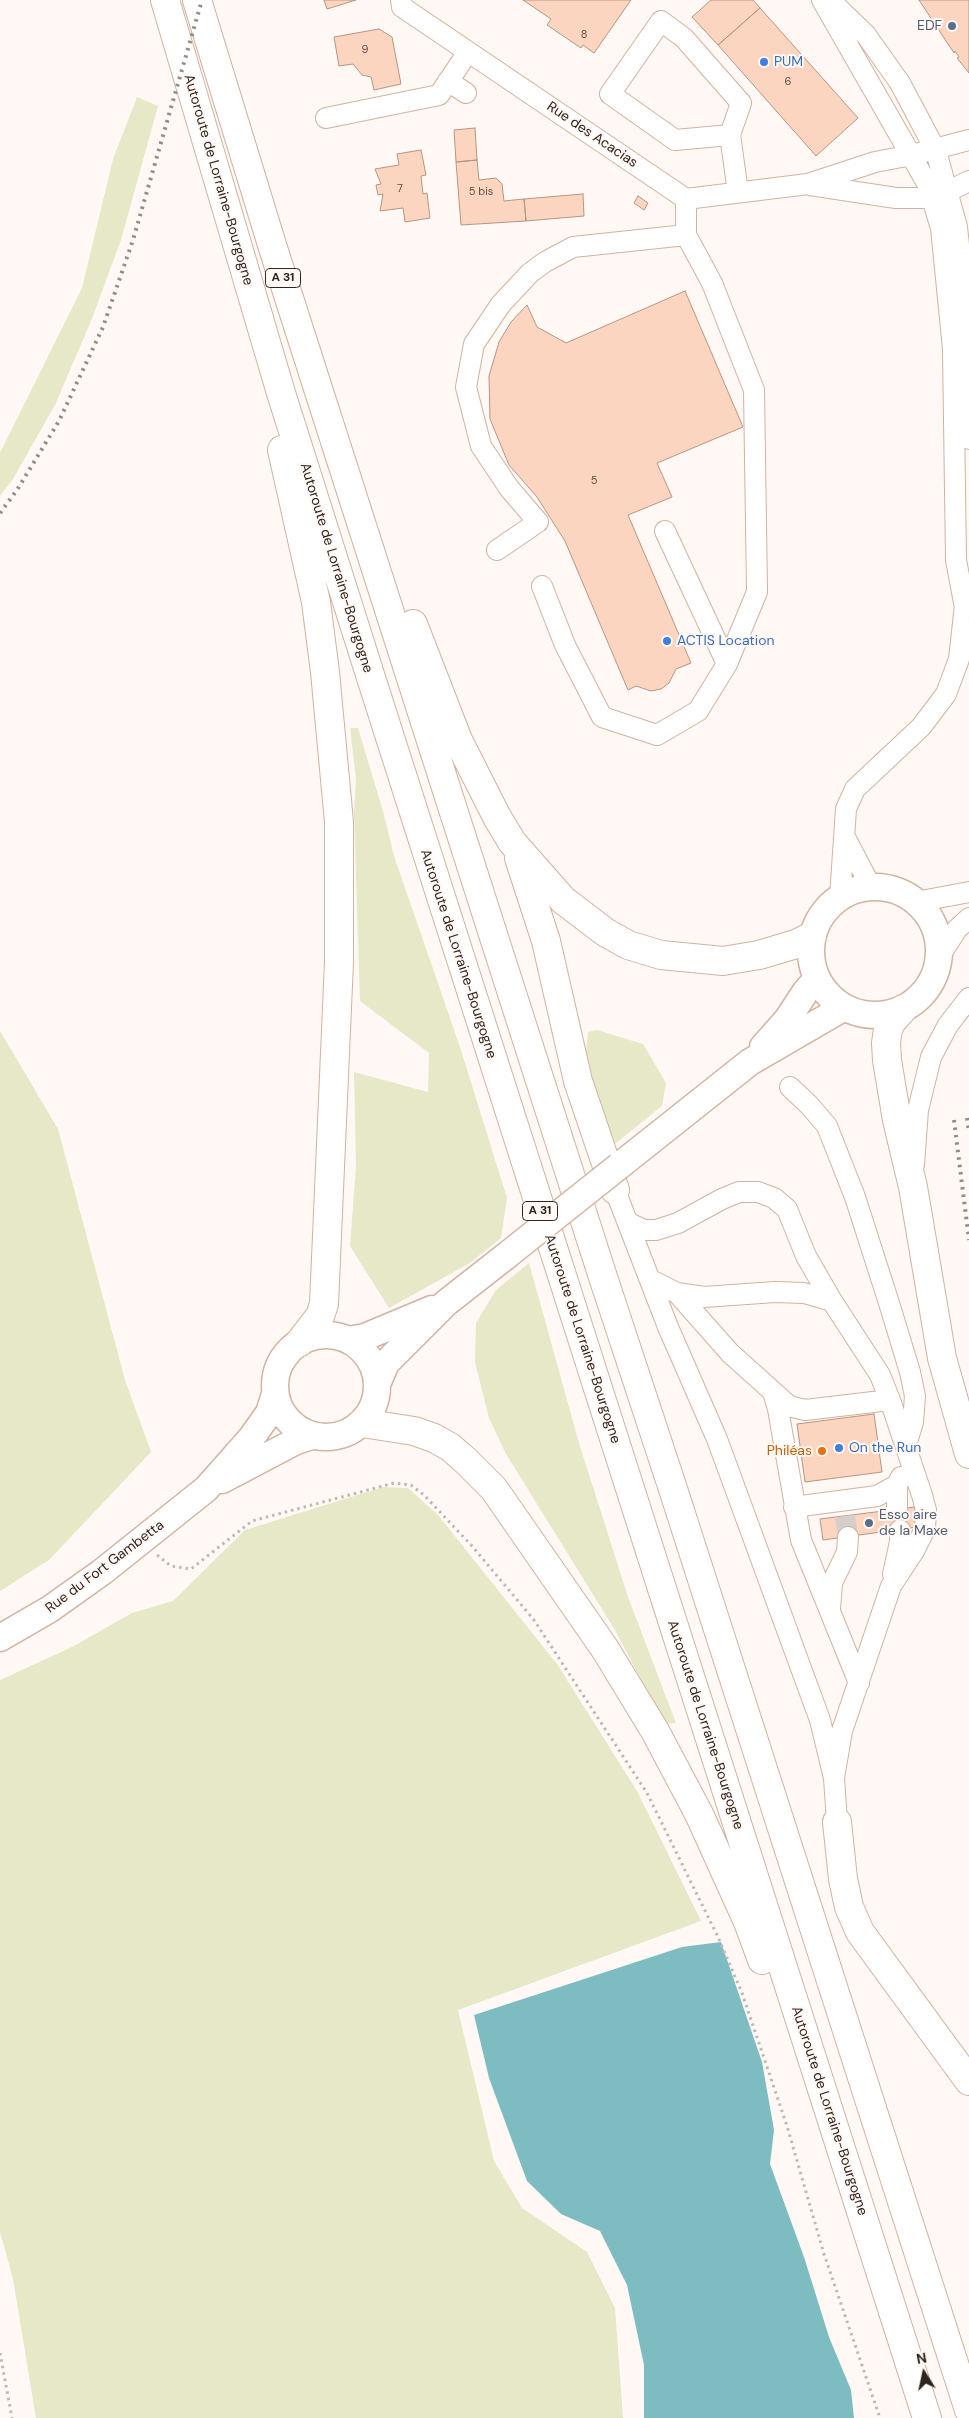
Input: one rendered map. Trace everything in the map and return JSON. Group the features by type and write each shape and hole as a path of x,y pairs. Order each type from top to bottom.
{"highway":[{"name":"Autoroute de Lorraine-Bourgogne","path":"165,0 281,394 927,2418"},
{"name":"A 31","path":"197,0 273,248 969,2410"},
{"path":"281,394 282,450 316,602 326,672 338,822 339,962 324,1304 317,1322 300,1342"},
{"path":"372,552 401,594 458,740 497,817 512,842 563,900 628,945 661,956 723,960 759,955 796,944 812,936"},
{"path":"512,842 546,941 578,1080 617,1178"},
{"path":"903,1009 892,1021 886,1043 897,1120 913,1187 942,1358 969,1454"},
{"path":"362,1423 414,1430 434,1438 458,1454 494,1489 605,1648 655,1731 703,1822 748,1922 763,1964 788,1985"},
{"path":"837,1822 843,1879 849,1907 860,1932 969,2081"}],"main road":[{"path":"871,887 887,888 902,893 916,902 927,913 934,926 938,942 939,957 935,973 928,988 917,1000 903,1009 884,1015 863,1014 844,1008 828,995 817,979 812,965 812,936 818,921 840,897 855,890 871,887"},
{"path":"378,1382 386,1363 446,1303 506,1256 617,1178 750,1062 787,1020 817,979"},
{"path":"750,1062 844,1008"},
{"path":"349,1340 364,1337 446,1303"},
{"path":"316,1335 333,1335 349,1340 364,1350 374,1365 378,1382 377,1397 372,1412 362,1423 347,1434 330,1438 312,1436 298,1430 280,1408 275,1394 275,1378 280,1364 288,1351 300,1342 316,1335"},
{"name":"Rue du Fort Gambetta","path":"0,1638 50,1609 102,1572 206,1489 252,1437 269,1413 275,1394"},
{"name":"Rue du Fort Gambetta","path":"206,1489 296,1440 312,1436"}],"street":[{"name":"Rue des Acacias","path":"401,0 402,7 686,199"},
{"path":"822,0 912,155 940,194 957,227 967,317 969,439"},
{"path":"830,0 866,35 895,76 935,148 953,348 956,560 965,608"},
{"path":"730,134 675,140 610,94 661,21 684,38 741,103 730,134 738,192"},
{"path":"326,118 439,95 468,52"},
{"path":"448,81 466,93"},
{"path":"542,586 565,645 602,717 657,735 698,711 727,664 757,592 754,390 712,283 686,235 686,199 808,184 875,162 912,155 969,140"},
{"path":"808,184 896,198 940,194 969,181"},
{"path":"497,550 538,522 509,488 481,446 466,387 474,344 501,304 530,273 545,262 573,247 686,235"},
{"path":"665,530 727,664"},
{"path":"840,897 846,809 855,789 921,728 946,694 959,659 969,570"},
{"path":"844,835 871,887"},
{"path":"916,902 969,892"},
{"path":"939,957 957,929 969,918"},
{"path":"913,1187 916,1124 926,1074 939,1040 969,998"},
{"path":"790,1087 827,1126 855,1197 910,1372 915,1396 913,1422 908,1451 897,1485 897,1509"},
{"path":"617,1178 629,1223 668,1327 717,1440 820,1720 834,1778 837,1822"},
{"path":"629,1223 644,1230 656,1230 678,1223 739,1192 758,1192 774,1198 787,1209 806,1256 832,1301 880,1375 922,1495 926,1510 925,1529 914,1551 891,1586"},
{"path":"651,1280 676,1293 704,1298 775,1292 804,1293 832,1301"},
{"path":"676,1293 730,1353 789,1406 804,1410 890,1400"},
{"path":"773,1392 778,1409 801,1540 859,1683"},
{"path":"794,1507 843,1508 877,1496 897,1485"},
{"path":"834,1778 842,1731 891,1586 900,1542 900,1530"},
{"path":"829,1611 832,1582 846,1552 848,1537"}],"path":[{"path":"156,1554 171,1566 191,1570 252,1521 394,1482 411,1485 424,1495 478,1554 534,1620 647,1793 718,1937 742,1993 787,2126 824,2254 880,2418"},
{"path":"0,2353 12,2418"}],"green space":[{"path":"137,97 158,106 121,240 91,321 55,405 13,479 0,496 0,453 82,288 113,159"},
{"path":"350,728 358,728 383,811 394,856 460,1047 507,1198 501,1238 470,1263 389,1308 350,1246 356,1166 354,1072 428,1092 429,1053 360,1001 354,812 356,779"},
{"path":"597,1030 643,1044 666,1083 662,1106 611,1147 585,1063 588,1032"},
{"path":"0,1031 58,1129 125,1380 151,1452 49,1560 0,1591"},
{"path":"529,1263 579,1443 628,1597 676,1723 664,1724 615,1630 506,1454 489,1418 475,1362 476,1323 496,1290"},
{"path":"383,1487 408,1488 438,1515 557,1664 637,1791 701,1921 458,2010 494,2161 522,2208 587,2252 615,2308 623,2418 36,2418 13,2279 0,2232 0,1680 72,1647 132,1613 173,1601 245,1530"}],"water":[{"path":"721,1942 762,2062 774,2130 770,2164 804,2257 829,2337 851,2390 854,2418 644,2418 644,2365 627,2285 600,2231 561,2214 527,2181 489,2078 474,2015 682,1947"}],"building":[{"path":"324,0 356,0 327,9"},
{"path":"523,0 631,0 594,53 583,45 581,48 547,25 551,19"},
{"path":"711,0 753,0 760,8 718,45 692,17"},
{"name":"EDF","path":"919,0 969,0 969,73 957,58 959,57 955,51 954,53"},
{"path":"760,8 858,118 816,156 718,45"},
{"path":"379,29 392,37 401,84 374,90 371,77 362,75 353,64 339,66 334,37"},
{"path":"475,128 477,160 456,162 454,130"},
{"path":"421,150 426,175 421,176 423,194 427,193 430,218 405,222 403,208 380,211 383,194 378,195 376,185 381,184 375,169 399,165 397,154"},
{"path":"477,160 479,180 496,178 502,184 504,201 524,199 526,221 461,225 456,162"},
{"path":"583,194 584,216 526,221 524,199"},
{"path":"638,196 648,203 644,210 634,203"},
{"path":"685,291 743,427 657,463 672,497 628,515 691,663 676,669 669,683 661,689 651,691 636,686 628,690 565,541 537,497 509,465 490,419 489,376 499,342 511,322 527,305 537,327 566,343"},
{"name":"On the Run","path":"874,1414 882,1472 805,1482 797,1424"},
{"name":"Esso aire de la Maxe","path":"915,1507 917,1527 823,1540 820,1519"}],"tunnel":[{"path":"845,1516 848,1537"}],"railway":[{"path":"0,513 17,490 59,421 103,327 133,240 202,0"},
{"path":"967,1118 969,1132"},
{"path":"954,1120 969,1240"}],"place":[{"name":"EDF","path":"952,26"},
{"name":"PUM","path":"764,62"},
{"name":"ACTIS Location","path":"667,641"},
{"name":"On the Run","path":"839,1448"},
{"name":"Philéas","path":"822,1451"},
{"name":"Esso aire de la Maxe","path":"869,1523"}]}
